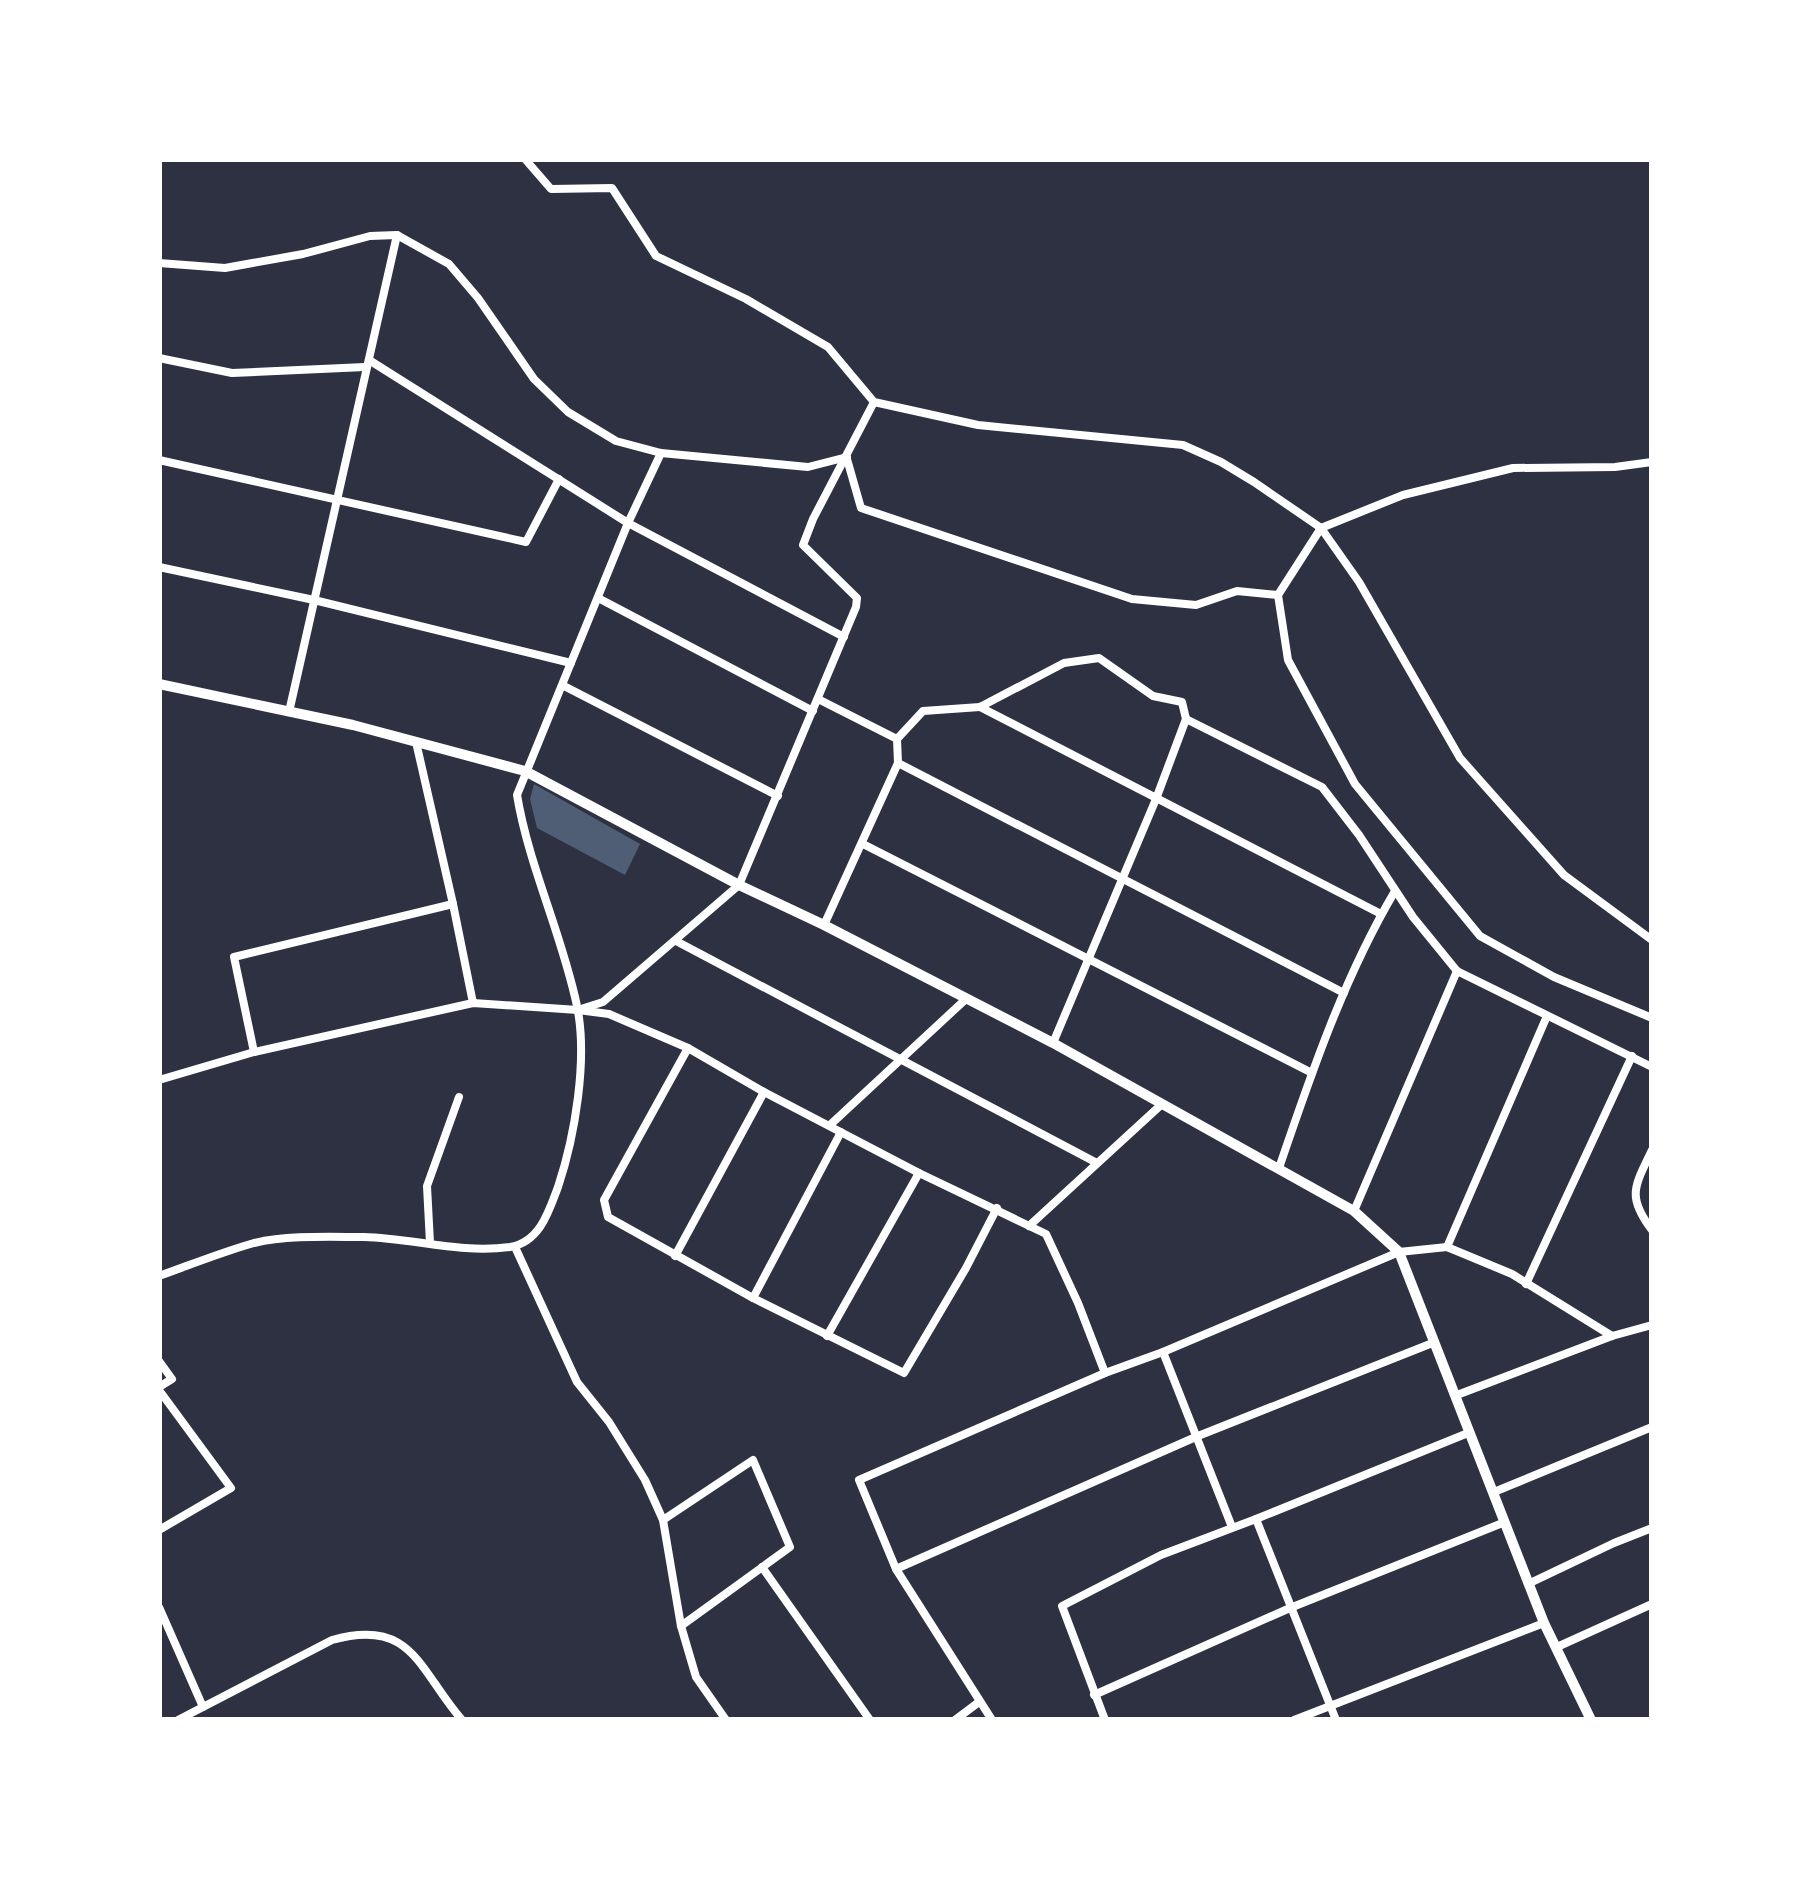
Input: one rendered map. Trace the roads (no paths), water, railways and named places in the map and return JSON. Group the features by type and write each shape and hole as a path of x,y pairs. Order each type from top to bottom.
{"street":[{"path":"525,159 551,189 612,188 656,256 746,299 828,347 874,402 978,425 1184,446 1221,462 1321,528 1359,582 1460,758 1564,875 1652,940"},
{"path":"159,263 225,268 370,236 397,235 449,264 534,379 568,412 616,441 662,453 808,467 847,457"},
{"path":"289,712 397,235"},
{"path":"159,358 232,374 367,363 628,523 844,637"},
{"path":"578,1010 603,1002 739,885 857,598 802,545 874,402"},
{"path":"159,1276 255,1243 282,1239 365,1237 464,1248 515,1246 544,1225 568,1158 580,1050 578,1010 523,831 517,795 628,523 662,453"},
{"path":"847,457 861,508 1132,598 1196,605 1237,592 1278,595"},
{"path":"159,460 526,542 559,479"},
{"path":"1652,462 1513,468 1403,495 1321,528 1278,595 1288,660 1355,784 1480,937 1554,977 1652,1018"},
{"path":"159,568 572,663"},
{"path":"599,599 813,711"},
{"path":"824,925 898,763 897,739 922,711 980,707 1064,663 1094,657 1154,696 1182,702 1186,719 1156,800 1053,1043"},
{"path":"159,684 416,741 525,771 1053,1043 1354,1211 1399,1252 1544,1622 1591,1720"},
{"path":"564,686 778,796"},
{"path":"818,698 897,739"},
{"path":"980,707 1381,914"},
{"path":"1186,719 1322,787 1457,971 1652,1067"},
{"path":"416,741 473,1003"},
{"path":"898,763 1344,993"},
{"path":"863,844 1312,1072"},
{"path":"1279,1168 1344,993 1395,891"},
{"path":"254,1052 234,958 453,904"},
{"path":"676,941 1097,1163"},
{"path":"1354,1211 1457,971"},
{"path":"830,1125 968,998"},
{"path":"159,1080 254,1052 473,1003 609,1014 688,1048 919,1173 1046,1234 1105,1373"},
{"path":"1447,1247 1547,1016"},
{"path":"688,1048 604,1200 608,1217 753,1298 904,1373 997,1208"},
{"path":"1526,1284 1632,1056"},
{"path":"675,1256 764,1092"},
{"path":"430,1243 427,1186 459,1097"},
{"path":"1029,1226 1162,1104"},
{"path":"753,1298 841,1132"},
{"path":"1652,1150 1634,1186 1636,1209 1652,1230"},
{"path":"827,1336 919,1173"},
{"path":"515,1246 577,1382 609,1422 663,1520 681,1626 696,1677 726,1720"},
{"path":"992,1720 896,1569 860,1480 1399,1252 1447,1247 1511,1274 1612,1336"},
{"path":"1457,1395 1652,1325"},
{"path":"896,1569 1198,1436 1435,1342"},
{"path":"1163,1352 1232,1526"},
{"path":"159,1361 172,1378 159,1389 231,1488 159,1530"},
{"path":"1494,1492 1652,1427"},
{"path":"1105,1720 1062,1606 1161,1555 1468,1433"},
{"path":"663,1520 753,1460 790,1546 681,1626"},
{"path":"1256,1520 1336,1720"},
{"path":"1094,1695 1290,1607 1505,1522"},
{"path":"1530,1583 1652,1528"},
{"path":"762,1567 870,1720"},
{"path":"159,1607 164,1630 203,1707"},
{"path":"1557,1647 1651,1607"},
{"path":"1294,1720 1544,1622"},
{"path":"178,1720 332,1640 356,1633 397,1640 417,1656 462,1720"},
{"path":"955,1720 979,1702"}],"water":[{"path":"534,784 640,844 625,875 537,828 530,799"}]}
